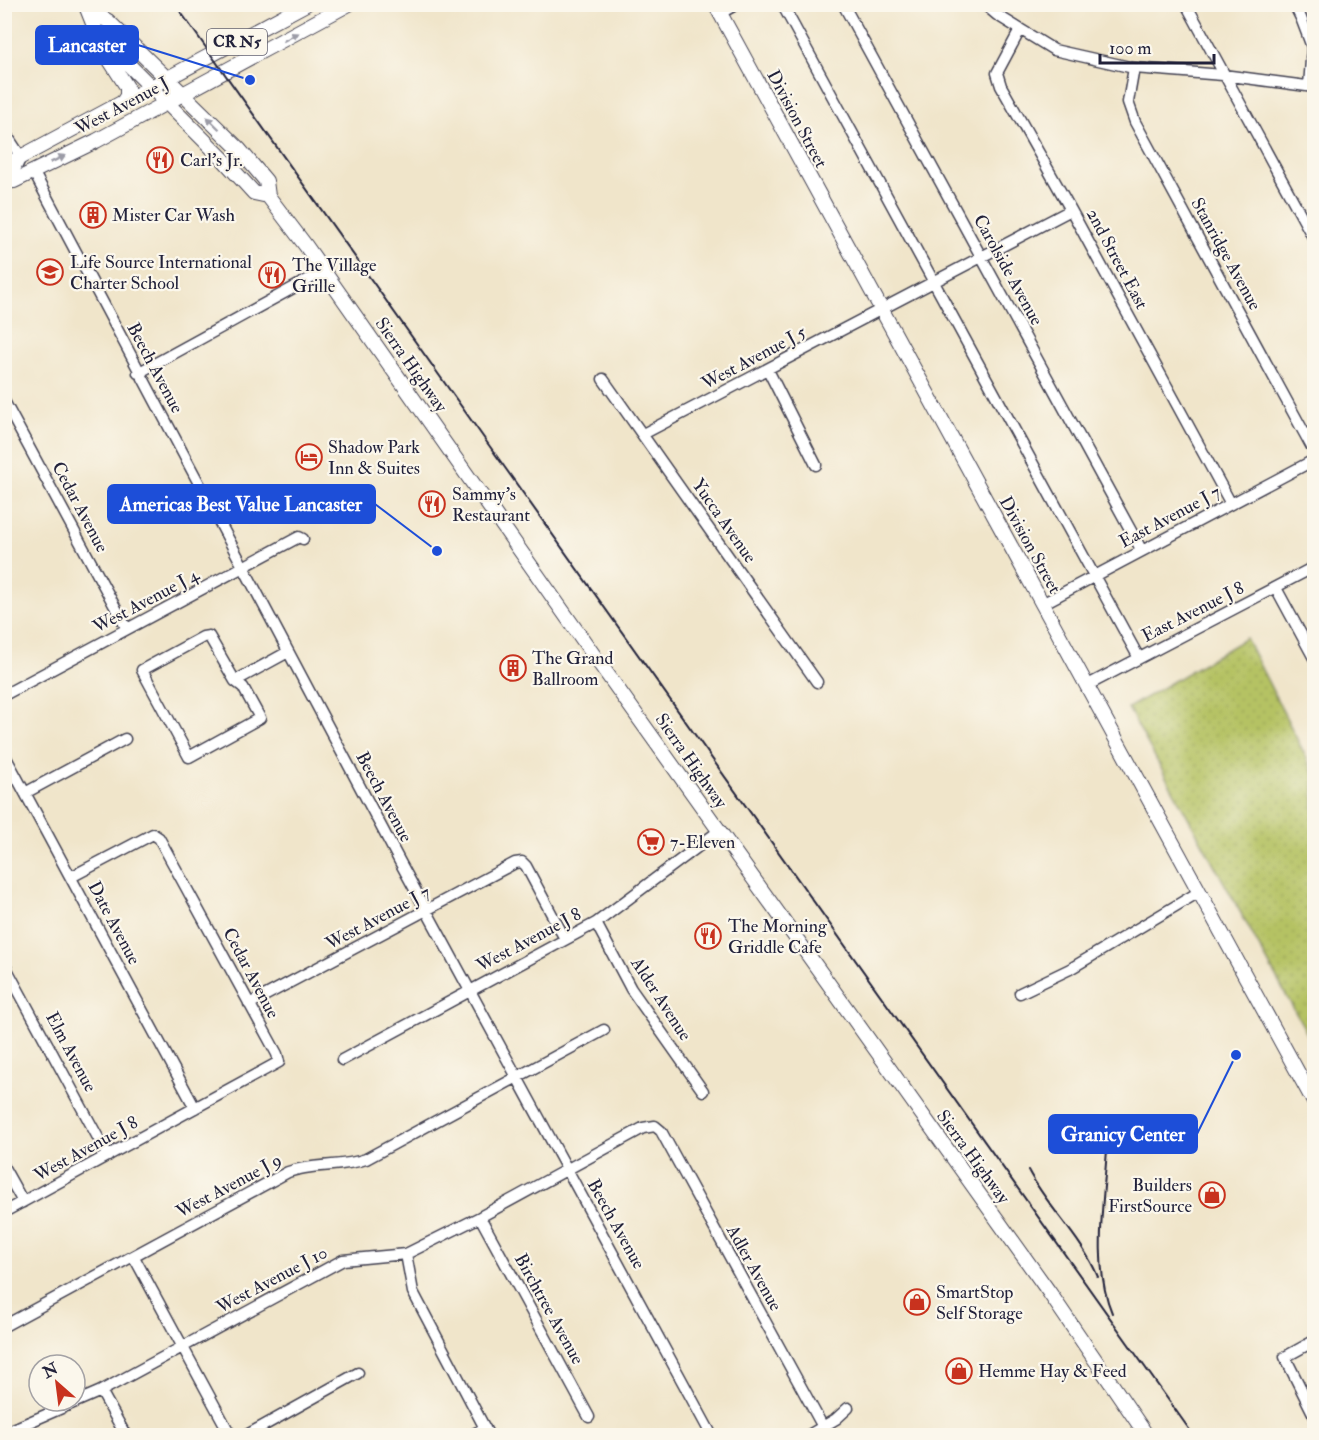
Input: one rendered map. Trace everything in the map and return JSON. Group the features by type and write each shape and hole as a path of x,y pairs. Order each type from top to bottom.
{"main road":[{"name":"West Avenue J","path":"4,166 306,4"},
{"name":"West Avenue J","path":"4,182 14,181 96,141 349,4"},
{"name":"Sierra Highway","path":"86,7 108,21 168,79 253,165 266,182 268,196 324,271 1048,1292 1147,1436"},
{"name":"Sierra Highway","path":"86,7 96,31 254,193 268,196"},
{"path":"86,7 85,24 127,87 128,96 123,102"},
{"name":"Division Street","path":"717,9 1314,1102"}],"street":[{"path":"717,9 737,4"},
{"path":"782,4 1139,658"},
{"name":"Carolside Avenue","path":"843,4 1142,551"},
{"path":"984,4 1020,30 1054,50 1134,68 1223,75 1312,87 1312,47 1302,18 1294,4"},
{"path":"1185,4 1314,239"},
{"name":"2nd Street East","path":"1020,30 998,73 1001,86 1231,504"},
{"name":"Stanridge Avenue","path":"1134,68 1128,102 1135,122 1314,451"},
{"path":"4,131 21,157 16,168 4,175"},
{"name":"Beech Avenue","path":"33,171 138,373 712,1436"},
{"name":"West Avenue J 5","path":"643,434 1071,210"},
{"path":"138,373 324,271"},
{"path":"768,370 816,465"},
{"name":"Yucca Avenue","path":"603,379 817,682"},
{"name":"Cedar Avenue","path":"4,401 127,629"},
{"name":"East Avenue J 7","path":"1042,604 1314,460"},
{"name":"West Avenue J 4","path":"6,690 127,629 299,537 303,539"},
{"name":"East Avenue J 8","path":"1086,686 1314,567"},
{"path":"1276,588 1314,658"},
{"path":"209,636 235,681 243,687 260,718 189,757 142,670 203,637 209,636"},
{"path":"235,681 288,652"},
{"path":"26,793 125,739"},
{"name":"Date Avenue","path":"4,754 195,1108"},
{"name":"West Avenue J 8","path":"342,1060 596,923 719,831"},
{"name":"Cedar Avenue","path":"71,877 153,834 159,838 277,1054 279,1062"},
{"name":"West Avenue J 7","path":"249,1004 522,861 565,939"},
{"path":"1020,993 1070,969 1198,892"},
{"name":"Alder Avenue","path":"596,923 631,989 703,1091"},
{"name":"Elm Avenue","path":"4,964 108,1156"},
{"name":"West Avenue J 9","path":"4,1326 288,1172 298,1168 355,1163 366,1159 604,1030"},
{"name":"West Avenue J 8","path":"4,1212 279,1062"},
{"name":"West Avenue J 10","path":"4,1434 18,1432 101,1391 344,1260 406,1254 480,1217 643,1128 655,1126"},
{"name":"Adler Avenue","path":"655,1126 661,1131 823,1427"},
{"path":"4,1168 23,1202"},
{"name":"Birchtree Avenue","path":"480,1217 589,1417"},
{"path":"406,1254 413,1292 487,1432 470,1436"},
{"path":"134,1257 231,1436"},
{"path":"1314,1341 1285,1357 1314,1415"},
{"path":"245,1436 358,1373"},
{"path":"101,1391 126,1436"},
{"path":"807,1436 836,1419 848,1408"}],"green space":[{"path":"1246,638 1314,773 1314,1046 1128,708"}],"railway":[{"path":"175,4 1194,1436"},
{"path":"1107,1149 1101,1254 1102,1275 1112,1313"},
{"path":"1028,1170 1083,1249 1098,1277"}],"place":[{"name":"Lancaster","path":"250,80"},
{"name":"Carl's Jr.","path":"160,160"},
{"name":"Mister Car Wash","path":"93,215"},
{"name":"Life Source International Charter School","path":"50,272"},
{"name":"The Village Grille","path":"272,275"},
{"name":"Shadow Park Inn & Suites","path":"309,457"},
{"name":"Sammy's Restaurant","path":"432,504"},
{"name":"Americas Best Value Lancaster","path":"437,551"},
{"name":"The Grand Ballroom","path":"513,668"},
{"name":"7-Eleven","path":"651,842"},
{"name":"The Morning Griddle Cafe","path":"708,936"},
{"name":"Granicy Center","path":"1236,1055"},
{"name":"Builders FirstSource","path":"1212,1195"},
{"name":"SmartStop Self Storage","path":"917,1302"},
{"name":"Hemme Hay & Feed","path":"959,1371"}]}
